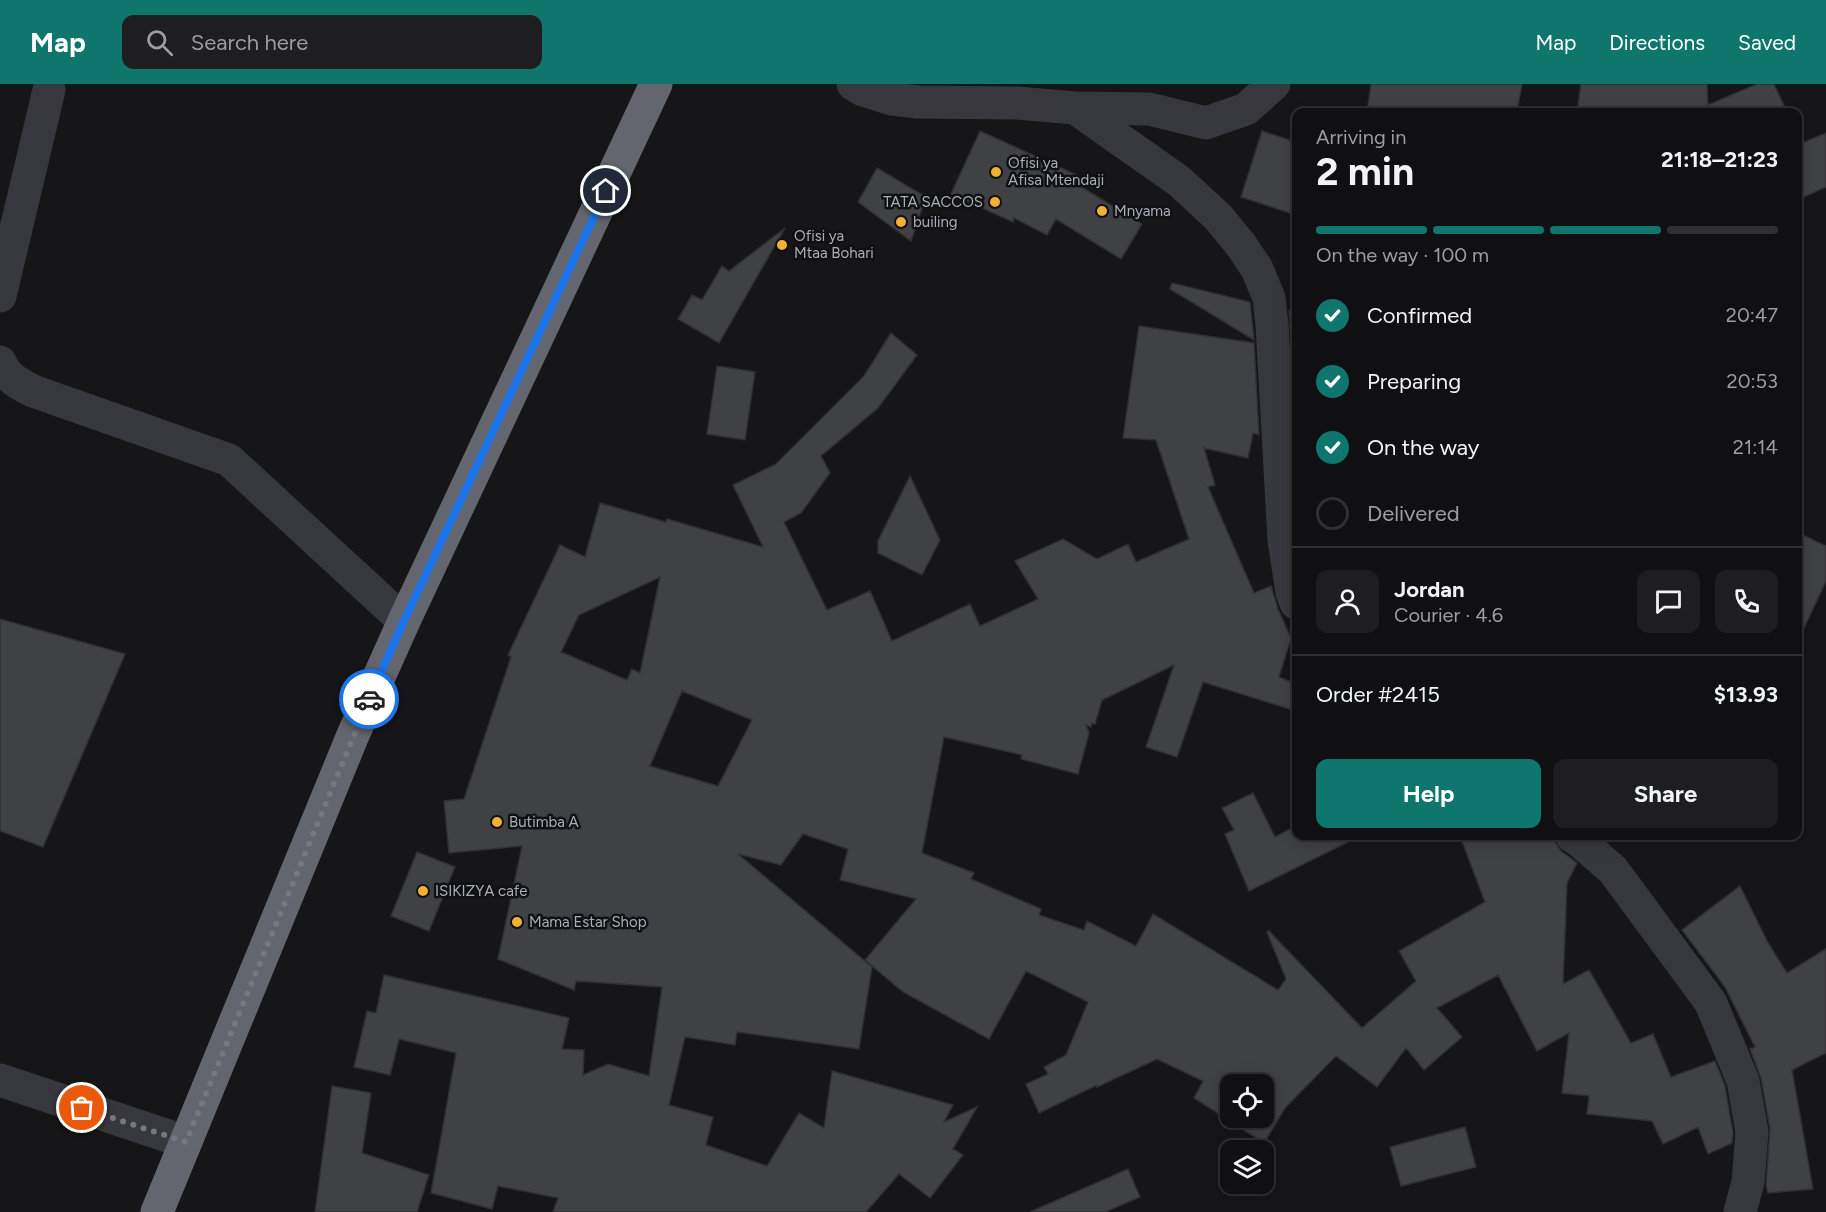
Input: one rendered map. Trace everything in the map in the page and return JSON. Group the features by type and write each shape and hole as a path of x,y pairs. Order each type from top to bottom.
{"highway":[{"path":"157,1212 353,735 404,621 656,84"}],"street":[{"path":"853,84 892,99 918,102 1017,103 1075,108 1149,109 1206,123 1246,109 1274,84"},
{"path":"0,296 49,90"},
{"path":"1075,108 1179,181 1218,217 1257,269 1269,298 1284,540 1292,592"},
{"path":"0,362 15,382 33,392 229,460 404,621"},
{"path":"1578,840 1613,870 1711,1003 1743,1081 1752,1132 1748,1182 1740,1212"},
{"path":"0,1080 186,1142"}],"building":[{"path":"1371,84 1522,84 1518,108 1368,108"},
{"path":"1581,84 1707,84 1708,105 1757,84 1774,84 1785,108 1578,108"},
{"path":"980,131 1079,176 1075,183 1142,224 1121,259 1056,219 1047,235 1014,218 1013,222 951,194"},
{"path":"1262,131 1292,141 1292,214 1241,197"},
{"path":"1826,133 1826,187 1802,198 1802,143"},
{"name":"builing","path":"877,168 926,197 911,241 858,202"},
{"path":"785,228 719,343 678,319 692,295 702,300 722,266 729,271"},
{"path":"1172,283 1250,302 1254,340 1170,289"},
{"path":"1289,311 1292,311 1292,356"},
{"path":"1139,326 1254,343 1259,435 1253,433 1248,458 1204,448 1215,485 1208,487 1254,593 1271,586 1291,638 1279,677 1292,682 1292,710 1203,682 1177,757 1146,747 1174,665 1102,700 1095,724 1092,723 1091,727 1086,725 1089,733 1078,774 1021,759 1022,755 944,737 922,853 974,873 971,879 1041,909 1039,915 1084,930 1087,921 1136,946 1153,914 1278,990 1286,979 1267,932 1269,931 1362,1028 1416,981 1399,951 1485,902 1462,840 1551,840 1577,863 1567,883 1563,984 1589,970 1631,1043 1653,1034 1671,1077 1715,1061 1725,1086 1733,1133 1732,1143 1708,1154 1698,1127 1663,1144 1652,1121 1587,1114 1589,1096 1562,1093 1569,1033 1537,1051 1498,975 1437,1008 1462,1037 1424,1070 1406,1048 1377,1087 1336,1056 1285,1108 1274,1126 1274,1074 1220,1074 1220,1115 1194,1098 1203,1081 1157,1059 1039,1113 1026,1084 1048,1074 1044,1067 1066,1055 1088,1002 1026,971 989,1039 903,992 865,960 916,899 840,880 848,849 803,834 781,865 738,854 872,967 859,1049 737,1032 735,1045 685,1037 669,1105 713,1117 706,1145 767,1166 799,1113 824,1128 832,1071 953,1105 944,1122 977,1107 953,1149 963,1155 930,1198 899,1174 866,1212 553,1212 558,1198 498,1186 492,1209 431,1193 456,1053 399,1039 390,1075 354,1067 367,1011 376,1013 384,975 569,1018 562,1049 584,1050 583,1075 608,1064 649,1076 662,987 576,981 574,990 498,959 522,846 449,853 444,801 464,799 511,657 508,655 560,545 585,557 600,503 666,522 667,519 763,547 733,485 776,464 864,376 891,333 917,355 878,408 821,456 830,473 801,513 784,522 827,610 870,591 892,641 970,604 980,626 1038,599 1015,561 1063,539 1097,559 1128,544 1136,562 1189,539 1156,440 1123,438","holes":["660,577 640,673 632,669 627,680 561,652 579,615","682,691 752,720 718,786 650,766"]},
{"path":"717,366 755,372 745,440 707,434"},
{"path":"910,476 940,540 922,575 878,553 878,541"},
{"path":"1802,534 1826,546 1826,581 1802,632"},
{"path":"0,619 125,654 43,847 0,831"},
{"path":"1253,793 1275,837 1292,828 1292,840 1352,840 1249,891 1225,834 1234,830 1222,808"},
{"name":"ISIKIZYA cafe","path":"417,852 455,867 429,931 391,916"},
{"path":"1740,886 1767,941 1787,973 1826,949 1826,1053 1792,1070 1813,1189 1768,1193 1766,1186 1770,1129 1761,1078 1750,1049 1755,1047 1725,987 1682,930"},
{"path":"332,1086 371,1093 362,1153 429,1175 417,1212 315,1212"},
{"path":"1465,1127 1476,1167 1401,1186 1390,1147"},
{"path":"1241,1128 1273,1128 1266,1140 1259,1140"},
{"path":"1128,1169 1140,1197 1105,1212 1030,1212"}],"way so far":[{"path":"82,1108 186,1142 369,699"}],"place":[{"name":"Ofisi ya Afisa Mtendaji","path":"996,172"},
{"name":"TATA SACCOS","path":"995,202"},
{"name":"Mnyama","path":"1102,211"},
{"name":"builing","path":"901,222"},
{"name":"Ofisi ya Mtaa Bohari","path":"782,245"},
{"name":"Butimba A","path":"497,822"},
{"name":"ISIKIZYA cafe","path":"423,891"},
{"name":"Mama Estar Shop","path":"517,922"}],"route":[{"path":"369,699 606,191"}]}
